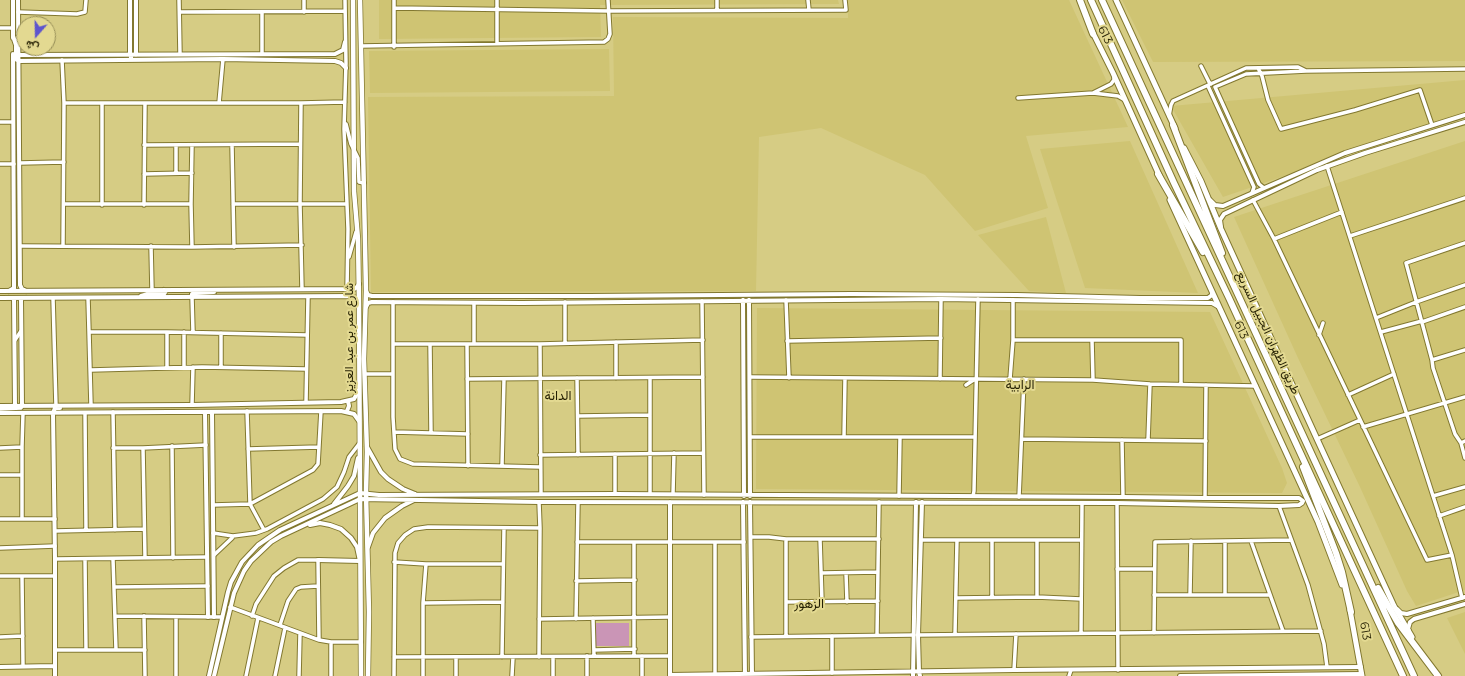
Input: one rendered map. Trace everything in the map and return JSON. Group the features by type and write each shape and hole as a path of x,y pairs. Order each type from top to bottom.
{"highway":[{"path":"1079,0 1093,34"},
{"name":"طريق الظهران الجبيل السريع","path":"1091,0 1174,183 1229,298 1403,676"},
{"name":"طريق الظهران الجبيل السريع","path":"1102,0 1414,676"},
{"path":"1173,125 1250,321"},
{"path":"1158,174 1229,298"},
{"path":"1287,424 1334,546 1342,572 1351,612"},
{"path":"1358,553 1398,623 1438,676"}],"main road":[{"name":"شارع عمر بن عبد العزيز","path":"353,0 354,191 359,283 361,676"},
{"name":"شارع عمر بن عبد العزيز","path":"360,0 366,291 365,374 369,612 368,676"},
{"path":"1116,0 1173,125 1207,195 1221,229 1394,606 1412,637 1438,676"},
{"name":"613","path":"1093,34 1127,103 1158,174 1213,290 1321,529 1340,578 1351,612 1362,675"}],"street":[{"path":"9,291 14,288 13,0"},
{"path":"18,0 18,16"},
{"path":"18,12 77,14 85,12 86,0"},
{"path":"130,0 130,54 133,60"},
{"path":"133,60 136,54 136,0"},
{"path":"179,0 180,54"},
{"path":"304,0 304,12"},
{"path":"345,0 346,68 344,136 348,229 347,289 351,296"},
{"path":"394,0 394,47"},
{"path":"497,0 497,43"},
{"path":"361,46 372,45 394,47 497,43 604,42 610,34 608,0"},
{"path":"717,0 717,10"},
{"path":"808,0 808,10"},
{"path":"394,8 609,11 846,10 845,0"},
{"path":"180,12 345,11"},
{"path":"262,12 262,54"},
{"path":"0,28 13,28"},
{"path":"13,36 16,45 16,60 19,61"},
{"path":"56,55 335,54 343,50 345,42"},
{"path":"335,54 337,58 335,61"},
{"path":"19,56 20,281 21,287 26,291"},
{"path":"19,61 223,59 335,61 341,63 346,68"},
{"path":"219,103 223,59"},
{"path":"62,60 64,103 63,246"},
{"path":"1201,66 1212,85 1259,184 1264,188"},
{"path":"1170,116 1173,101 1212,85 1246,68 1298,67 1306,71"},
{"path":"1258,68 1261,73 1268,100 1281,129 1355,110 1420,90 1432,126"},
{"path":"1212,85 1246,74 1261,73 1306,71 1465,70"},
{"path":"1093,93 1111,84 1114,80 1113,73"},
{"path":"1212,85 1254,187 1252,193"},
{"path":"1018,98 1093,93 1118,96 1127,103"},
{"path":"64,103 345,102"},
{"path":"102,103 102,205"},
{"path":"144,205 145,103"},
{"path":"301,103 300,204 302,289"},
{"path":"1207,195 1212,203 1223,206 1345,153 1465,115"},
{"path":"344,118 347,133 358,158 359,182 364,183"},
{"path":"0,122 14,122"},
{"path":"1221,229 1220,220 1224,214 1317,170 1465,122"},
{"path":"144,145 300,144"},
{"path":"176,145 176,173"},
{"path":"192,145 192,247"},
{"path":"232,145 234,246"},
{"path":"1240,156 1248,160"},
{"path":"20,163 64,162"},
{"path":"0,164 14,164"},
{"path":"1327,166 1440,516 1463,598 1407,614 1401,612 1394,606"},
{"path":"144,174 192,173"},
{"path":"1350,236 1465,198"},
{"path":"1254,200 1427,560 1452,555"},
{"path":"64,204 191,204"},
{"path":"233,204 347,204"},
{"path":"1274,239 1342,212"},
{"path":"347,261 357,229"},
{"path":"1465,243 1406,263 1433,368 1444,404 1465,458"},
{"path":"20,246 192,247 302,245"},
{"path":"151,246 152,290"},
{"path":"14,281 17,285 20,281"},
{"path":"0,291 347,289 355,288 359,283"},
{"path":"1376,318 1465,285"},
{"path":"135,297 148,294 164,294 166,292 164,290"},
{"path":"193,332 193,293 209,293 224,290"},
{"path":"366,291 368,295 372,296 876,294 1208,298 1212,295 1213,290"},
{"path":"744,294 746,300 750,378 750,496"},
{"path":"0,298 351,296 356,298 359,303"},
{"path":"417,296 393,300 392,344 394,432 395,449 400,459 413,464 540,467"},
{"path":"306,402 308,297"},
{"path":"14,298 15,406"},
{"path":"21,298 22,406"},
{"path":"53,298 56,406"},
{"path":"88,298 91,405"},
{"path":"940,379 941,299"},
{"path":"366,308 368,304 372,302 474,303 978,299 1212,303 1221,308"},
{"path":"973,496 978,299"},
{"path":"744,496 746,300"},
{"path":"786,300 789,378"},
{"path":"1010,379 1013,340 1012,300"},
{"path":"702,301 704,495"},
{"path":"565,302 566,343"},
{"path":"474,303 474,344"},
{"path":"1381,332 1422,322 1465,307"},
{"path":"1319,335 1323,324"},
{"path":"15,340 21,331"},
{"path":"89,332 193,332 307,335"},
{"path":"167,332 167,367"},
{"path":"184,332 184,367"},
{"path":"221,333 221,367"},
{"path":"787,341 941,338"},
{"path":"392,344 540,344 702,340"},
{"path":"1013,340 1181,340 1182,384"},
{"path":"1092,340 1093,380"},
{"path":"616,342 616,378"},
{"path":"430,344 431,433"},
{"path":"467,344 468,466"},
{"path":"540,344 541,494"},
{"path":"1432,360 1465,350"},
{"path":"91,370 167,367 306,368"},
{"path":"192,405 193,367"},
{"path":"365,374 393,374"},
{"path":"1348,394 1394,374"},
{"path":"467,379 703,377"},
{"path":"577,378 578,455"},
{"path":"650,378 650,494 647,500 650,502"},
{"path":"750,378 1093,380 1150,384 1256,386"},
{"path":"844,437 845,378"},
{"path":"502,466 504,379"},
{"path":"966,385 976,379"},
{"path":"1019,496 1024,379"},
{"path":"1148,440 1150,384"},
{"path":"1205,498 1206,385"},
{"path":"0,406 192,405 348,401 354,399 359,390"},
{"path":"1363,427 1465,397"},
{"path":"347,411 349,406 348,401"},
{"path":"0,409 21,408 22,406"},
{"path":"55,676 53,413 55,408 74,408 78,406"},
{"path":"247,411 250,504 264,530"},
{"path":"213,505 250,504 313,470 318,464 321,411"},
{"path":"0,413 347,411 354,414 359,421"},
{"path":"113,412 115,530"},
{"path":"205,412 208,617"},
{"path":"212,412 214,617"},
{"path":"22,519 23,413"},
{"path":"85,413 86,530"},
{"path":"578,416 650,415"},
{"path":"1317,439 1360,420"},
{"path":"394,432 468,434"},
{"path":"750,436 975,437"},
{"path":"899,496 900,437"},
{"path":"1022,439 1206,441"},
{"path":"1122,440 1123,496"},
{"path":"1460,442 1465,441"},
{"path":"213,533 233,536 256,533 323,499 337,487 349,457 359,444"},
{"path":"113,448 206,445"},
{"path":"172,446 173,558"},
{"path":"0,448 22,447"},
{"path":"248,449 319,447"},
{"path":"367,447 388,479 416,497"},
{"path":"143,448 145,558"},
{"path":"334,505 354,476 359,451"},
{"path":"540,455 704,452"},
{"path":"673,494 674,453"},
{"path":"615,454 615,494"},
{"path":"0,475 22,475"},
{"path":"1433,496 1465,487"},
{"path":"209,676 231,582 248,554 280,530 360,493 416,497 539,502 1117,503 1279,506 1299,505 1302,504 1302,501 1299,498 1123,496 744,496 673,494 541,494 416,497 360,499 306,526 281,536 271,542 252,561 238,583 234,593 214,676"},
{"path":"634,502 638,498 637,494"},
{"path":"368,548 373,533 385,518 416,497"},
{"path":"538,657 539,502"},
{"path":"576,619 578,502"},
{"path":"670,502 670,676 832,673 919,674 1014,670 1361,667"},
{"path":"743,502 745,675"},
{"path":"750,502 752,675"},
{"path":"877,635 879,502"},
{"path":"916,502 916,635 919,674"},
{"path":"912,674 916,635 922,502"},
{"path":"1081,633 1082,503"},
{"path":"1117,503 1118,670"},
{"path":"1279,506 1308,585 1321,630 1327,667"},
{"path":"1440,516 1465,507"},
{"path":"0,519 55,519"},
{"path":"252,616 256,604 274,576 298,560 360,561 357,547 342,529 330,525 320,524 306,526"},
{"path":"394,676 394,562 398,543 405,534 414,529 428,527 540,528"},
{"path":"502,657 504,528"},
{"path":"55,531 144,529"},
{"path":"214,555 233,536"},
{"path":"750,537 786,539 878,539"},
{"path":"786,539 786,636"},
{"path":"820,539 822,602"},
{"path":"921,540 1081,540"},
{"path":"955,634 957,540"},
{"path":"992,540 992,597"},
{"path":"1037,540 1037,597"},
{"path":"1154,633 1155,542 1291,540"},
{"path":"1190,595 1191,541"},
{"path":"1225,541 1226,595"},
{"path":"1251,541 1283,631"},
{"path":"577,542 744,542"},
{"path":"634,542 634,656"},
{"path":"715,542 716,675"},
{"path":"0,548 55,546"},
{"path":"55,559 207,557"},
{"path":"113,558 116,650"},
{"path":"85,559 86,650"},
{"path":"318,560 319,640"},
{"path":"394,562 426,564 503,564"},
{"path":"423,676 423,603 426,564"},
{"path":"1117,569 1154,569"},
{"path":"822,573 878,572"},
{"path":"846,573 846,602"},
{"path":"0,576 55,576"},
{"path":"22,576 23,666"},
{"path":"576,581 635,580"},
{"path":"114,587 208,586"},
{"path":"280,626 288,601 296,589 301,587 318,586"},
{"path":"1154,595 1270,595"},
{"path":"956,598 1037,597 1081,599"},
{"path":"786,602 878,601"},
{"path":"423,603 503,602"},
{"path":"1412,637 1408,629 1410,622 1414,619 1465,604"},
{"path":"230,607 319,640 331,642 361,642"},
{"path":"115,616 222,617"},
{"path":"144,616 145,676"},
{"path":"176,617 176,676"},
{"path":"539,619 670,617"},
{"path":"246,676 258,618"},
{"path":"593,618 594,656"},
{"path":"275,676 286,628"},
{"path":"752,637 1321,630"},
{"path":"299,676 300,633"},
{"path":"1014,670 1016,634"},
{"path":"0,638 23,636"},
{"path":"832,636 832,673"},
{"path":"331,642 331,676"},
{"path":"594,650 635,649"},
{"path":"55,650 145,650"},
{"path":"587,656 587,676"},
{"path":"642,656 642,676"},
{"path":"394,657 670,656"},
{"path":"456,657 456,676"},
{"path":"512,676 513,657"},
{"path":"553,657 553,676"},
{"path":"0,667 54,666"},
{"path":"1069,676 1071,670"},
{"path":"1180,676 1362,675"}],"shaded area":[{"path":"379,0 838,0 839,4 600,5 601,37 379,39"},
{"path":"848,0 1069,0 1128,127 1026,136 1048,208 975,231 925,175 821,128 759,137 756,291 371,292 368,97 614,96 613,17 848,18"},
{"path":"1122,0 1465,0 1465,61 1153,62"},
{"path":"609,49 610,91 370,93 369,51"},
{"path":"1465,80 1465,114 1223,197 1171,106"},
{"path":"1130,141 1198,293 1085,288 1040,149"},
{"path":"1465,141 1465,590 1416,606 1407,591 1234,217"},
{"path":"1046,217 1066,293 1029,291 978,235"},
{"path":"757,308 1210,312 1282,468 1287,483 1282,493 756,489"},
{"path":"1465,612 1465,654 1447,618"},
{"path":"596,623 629,623 629,646 596,646"}],"district":[{"name":"الرابية","path":"1020,385"},
{"name":"الدانة","path":"558,396"},
{"name":"الزهور","path":"809,604"}]}
